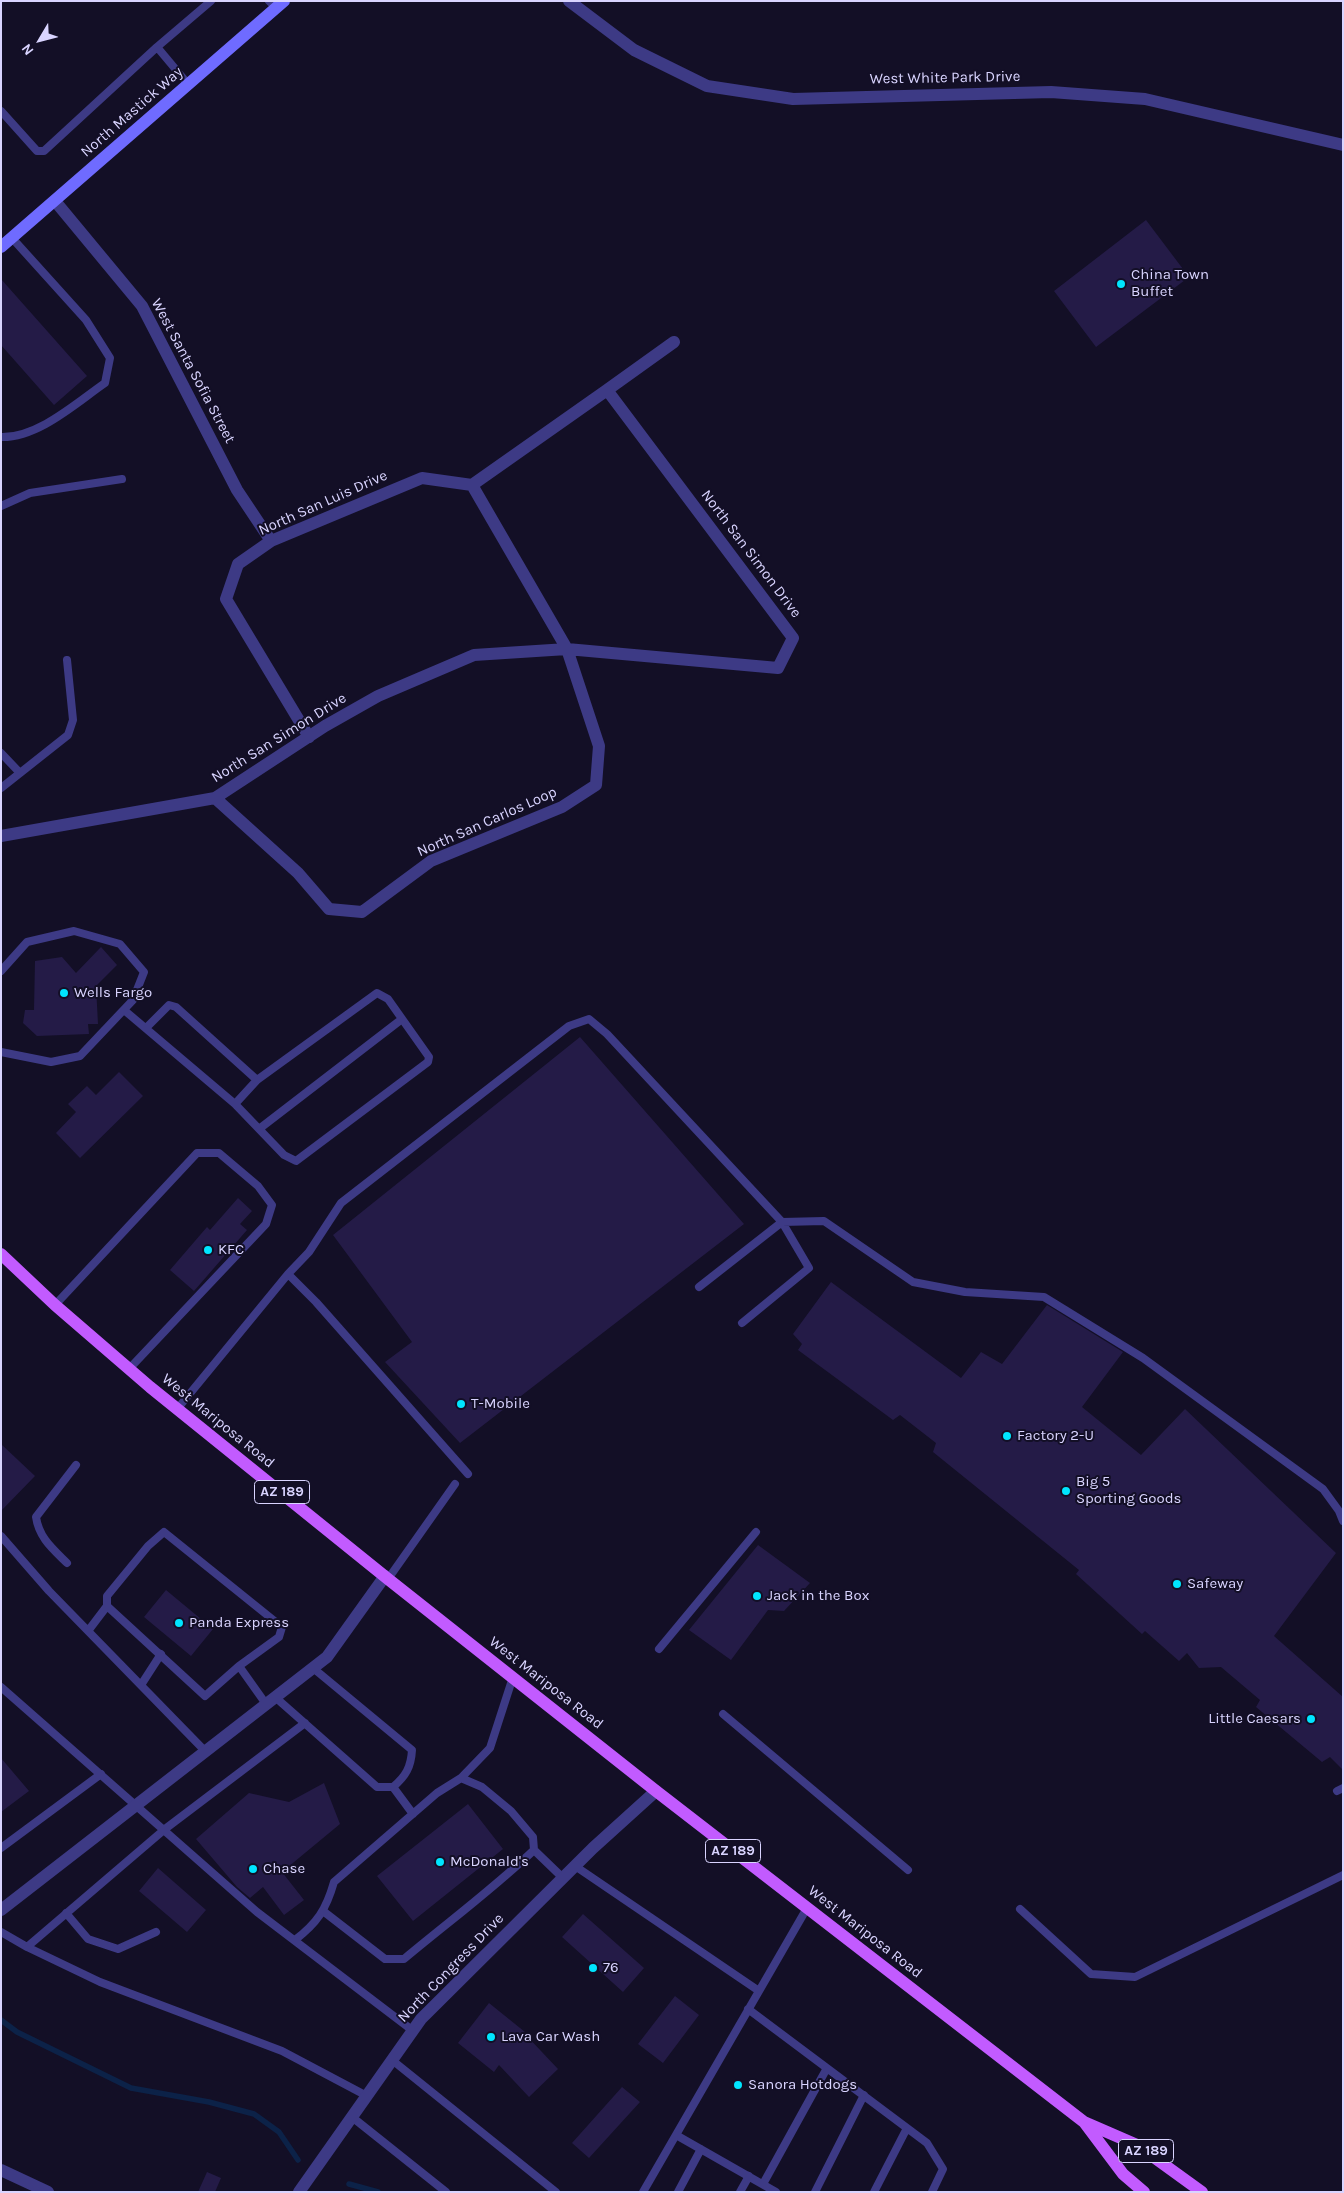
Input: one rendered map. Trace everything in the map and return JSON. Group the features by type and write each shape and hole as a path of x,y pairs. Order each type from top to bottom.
{"main road":[{"name":"West Mariposa Road","path":"1,1254 55,1305 129,1369 656,1791 1084,2122 1137,2145 1202,2192"},
{"name":"West Mariposa Road","path":"1084,2122 1122,2174 1144,2192"}],"street":[{"name":"West White Park Drive","path":"569,1 634,50 707,86 792,99 1051,92 1145,99 1343,145"},
{"name":"North Mastick Way","path":"1,247 188,84 276,4"},
{"name":"West Santa Sofia Street","path":"55,201 142,306 237,490 271,541"},
{"path":"567,649 472,485 674,342"},
{"name":"North San Simon Drive","path":"1,836 215,798 309,737 378,696 474,655 567,649 778,668 793,638 607,390"},
{"name":"North San Luis Drive","path":"309,737 226,599 238,564 271,541 422,478 472,485"},
{"name":"North San Carlos Loop","path":"215,798 298,873 329,909 362,912 431,861 562,807 596,785 599,746 567,649"},
{"path":"1,1910 327,1657 387,1577"},
{"name":"North Congress Drive","path":"299,2192 412,2030 563,1878 656,1791"},
{"path":"1,2170 48,2192"}],"lane":[{"path":"1,110 37,151 44,151 157,47 211,1"},
{"path":"157,47 188,84"},
{"path":"1,437 9,437 47,424 105,383 110,358 86,320 12,238"},
{"path":"1,506 30,493 122,479"},
{"path":"1,788 68,735 73,720 67,660"},
{"path":"1,753 20,773"},
{"path":"1,971 26,942 74,931 120,944 144,972 133,1000 80,1056 51,1062 1,1052"},
{"path":"124,1010 235,1104 284,1155 296,1161 428,1062 429,1057 388,999 377,993 257,1080 235,1104"},
{"path":"146,1028 169,1005 176,1007 257,1080"},
{"path":"259,1129 402,1019"},
{"path":"178,1408 288,1274 309,1252 341,1203 570,1026 589,1019 607,1034 782,1222 809,1268 742,1323"},
{"path":"55,1305 197,1153 219,1153 258,1186 272,1205 266,1224 129,1369"},
{"path":"699,1287 782,1222 824,1221 913,1282 965,1292 1044,1296 1143,1358 1323,1489 1339,1511 1343,1521"},
{"path":"288,1274 316,1302 468,1474"},
{"path":"67,1562 44,1540 38,1529 36,1517 76,1465"},
{"path":"387,1577 455,1484"},
{"path":"88,1631 107,1606 107,1596 148,1546 164,1532 282,1627 279,1637 239,1666 205,1696 107,1606"},
{"path":"659,1649 756,1532"},
{"path":"1,1536 88,1631 206,1752"},
{"path":"140,1685 161,1654"},
{"path":"239,1666 270,1701 305,1723 377,1786 393,1787 404,1778 411,1763 412,1750 313,1668"},
{"path":"294,1940 313,1926 328,1903 334,1882 437,1792 461,1778 490,1748 513,1677"},
{"path":"1,1687 165,1829 257,1912 412,2030"},
{"path":"723,1714 908,1870"},
{"path":"27,1947 165,1829 305,1723"},
{"path":"1,1848 101,1774"},
{"path":"461,1778 482,1787 511,1811 533,1837 534,1850 563,1878"},
{"path":"393,1787 413,1814"},
{"path":"323,1911 386,1959 404,1959 469,1904 503,1879 534,1850"},
{"path":"576,1866 759,1990"},
{"path":"1020,1910 1091,1974 1135,1977 1343,1875"},
{"path":"643,2192 807,1908"},
{"path":"66,1914 88,1939 118,1949 156,1932"},
{"path":"1,1932 27,1947 100,1982 282,2051 367,2096"},
{"path":"748,2009 927,2143 943,2169 932,2192"},
{"path":"392,2060 556,2192"},
{"path":"763,2184 827,2068"},
{"path":"815,2192 864,2095"},
{"path":"352,2117 446,2192"},
{"path":"874,2192 907,2128"},
{"path":"676,2135 776,2192"},
{"path":"678,2192 701,2149"},
{"path":"740,2192 749,2176"}],"building":[{"name":"China Town Buffet","path":"1146,220 1189,277 1096,347 1054,291"},
{"path":"1,279 87,376 54,405 1,345"},
{"name":"Wells Fargo","path":"101,947 117,965 96,986 98,1024 88,1024 89,1034 37,1036 23,1023 25,1010 34,1010 35,961 62,957 76,973"},
{"path":"580,1037 744,1224 460,1443 385,1362 412,1342 333,1235"},
{"path":"119,1072 143,1096 80,1158 56,1133 76,1112 68,1104 87,1086 96,1095"},
{"name":"KFC","path":"238,1198 252,1211 240,1224 247,1230 194,1291 170,1270 207,1227 210,1230"},
{"path":"831,1282 961,1378 981,1352 1002,1364 1047,1305 1123,1352 1082,1407 1141,1455 1185,1409 1336,1553 1274,1636 1343,1697 1343,1770 1330,1757 1322,1762 1256,1707 1260,1700 1221,1667 1199,1668 1187,1653 1179,1661 1145,1631 1142,1634 1076,1574 1079,1570 933,1452 936,1443 900,1415 893,1420 798,1350 802,1344 793,1334"},
{"path":"1,1444 35,1476 1,1511"},
{"name":"Jack in the Box","path":"758,1545 810,1583 784,1611 768,1610 731,1660 689,1630"},
{"name":"Panda Express","path":"166,1590 213,1629 191,1656 144,1617"},
{"path":"1,1758 29,1791 1,1812"},
{"name":"Chase","path":"324,1783 340,1824 282,1872 304,1900 284,1915 263,1887 250,1898 237,1887 196,1839 249,1793 289,1802"},
{"path":"468,1804 503,1849 413,1921 377,1876"},
{"path":"158,1868 206,1910 187,1932 139,1891"},
{"path":"583,1914 644,1968 623,1992 562,1937"},
{"path":"675,1996 699,2015 663,2063 638,2044"},
{"path":"489,2003 525,2032 558,2069 529,2097 499,2065 494,2072 458,2043"},
{"path":"622,2087 640,2102 589,2158 572,2143"},
{"path":"207,2172 221,2178 215,2192 198,2192"}],"waterway":[{"path":"1,2020 17,2032 131,2088 209,2102 254,2114 279,2132 298,2160"},
{"path":"349,2184 378,2192"}],"place":[{"name":"China Town Buffet","path":"1121,284"},
{"name":"Wells Fargo","path":"64,993"},
{"name":"KFC","path":"208,1250"},
{"name":"T-Mobile","path":"461,1404"},
{"name":"Factory 2-U","path":"1007,1436"},
{"name":"Big 5 Sporting Goods","path":"1066,1491"},
{"name":"Safeway","path":"1177,1584"},
{"name":"Jack in the Box","path":"757,1596"},
{"name":"Panda Express","path":"179,1623"},
{"name":"Little Caesars","path":"1311,1719"},
{"name":"McDonald's","path":"440,1862"},
{"name":"Chase","path":"253,1869"},
{"name":"76","path":"593,1968"},
{"name":"Lava Car Wash","path":"491,2037"},
{"name":"Sanora Hotdogs","path":"738,2085"}]}
